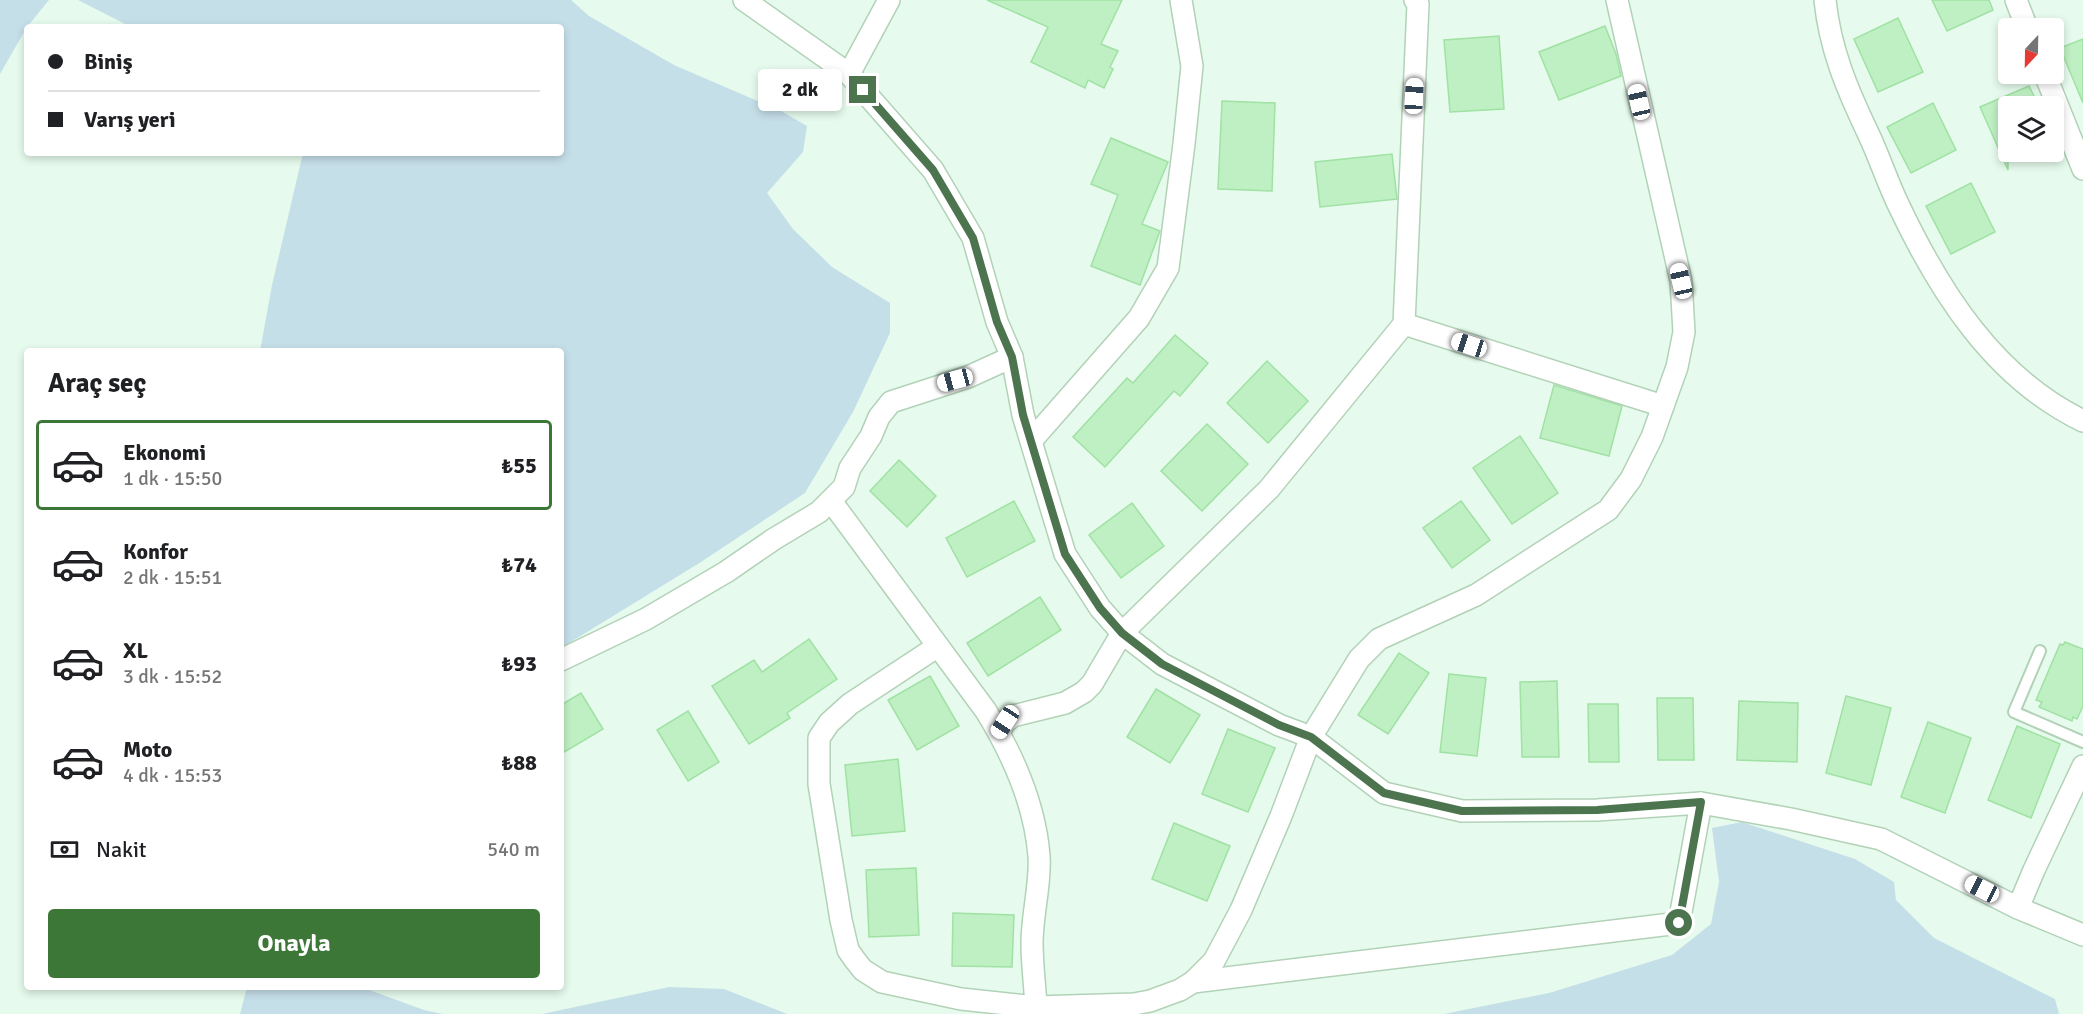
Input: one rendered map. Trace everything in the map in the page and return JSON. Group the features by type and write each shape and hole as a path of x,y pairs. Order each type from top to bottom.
{"street":[{"path":"744,0 849,75 933,170 973,238 997,322 1012,357 1023,415 1065,554 1100,608 1122,633 1162,664 1279,725 1311,737 1384,793 1462,811 1597,810 1701,802 1791,819 1881,839 2018,908 2083,935"},
{"path":"849,75 889,0"},
{"path":"1031,441 1139,318 1168,268 1192,66 1181,0"},
{"path":"999,732 1005,722 1013,716 1065,703 1084,692 1092,684 1122,633 1269,489 1404,324 1418,4 1415,0"},
{"path":"938,646 850,704 829,723 819,738 819,784 841,920 848,950 863,970 882,982 962,999 1036,1007 1134,1004 1167,996 1193,982 1214,962 1241,910 1281,816 1311,737 1359,659 1379,639 1476,595 1608,510 1631,479 1652,437 1677,367 1684,332 1681,281 1617,0"},
{"path":"2016,0 2022,18"},
{"path":"1827,1 1836,56 1845,83 1898,205 1935,274 1972,330 1990,351 2031,389 2082,418"},
{"path":"2048,84 2083,169"},
{"path":"1404,324 1663,406"},
{"path":"564,659 646,620 819,512 844,487 850,468 871,436 879,417 891,402 968,377 1012,357"},
{"path":"831,501 999,732 1020,777 1028,803 1039,858 1032,942 1036,1007"},
{"path":"2018,908 2083,766"},
{"path":"1193,982 1679,923 1701,802"}],"lane":[{"path":"2040,651 2014,712 2083,742"}],"shaded area":[{"path":"0,0 49,0 29,24 24,24 24,32 0,74"},
{"path":"78,0 571,0 589,16 674,65 781,111 807,126 803,152 767,193 793,229 832,267 890,303 890,333 853,412 805,493 701,562 564,646 564,348 261,348 272,285 302,156 564,156 564,24 125,24"},
{"path":"1742,822 1855,859 1894,882 1896,900 1934,938 2055,999 2059,1014 1444,1014 1549,993 1672,955 1711,924 1719,882 1712,828"},
{"path":"669,987 724,989 787,1014 542,1014"},
{"path":"246,990 369,990 424,1010 443,1014 240,1014"}],"building":[{"path":"987,0 1122,0 1101,44 1118,51 1110,67 1113,69 1104,88 1088,80 1085,88 1031,62 1048,27"},
{"path":"1932,0 1989,0 1993,10 1947,31"},
{"path":"1898,18 1923,72 1878,92 1854,39"},
{"path":"1605,26 1616,54 1621,76 1559,100 1539,52"},
{"path":"1499,36 1504,109 1450,112 1444,40"},
{"path":"2083,39 2083,103 2064,58 2064,46"},
{"path":"2029,86 2034,96 2006,96"},
{"path":"1998,99 1998,148 1980,107"},
{"path":"1222,101 1275,103 1272,191 1218,189"},
{"path":"1933,103 1956,150 1911,173 1887,127"},
{"path":"1111,138 1168,162 1142,224 1160,231 1140,285 1091,266 1118,195 1091,184"},
{"path":"1392,154 1397,199 1320,207 1315,162"},
{"path":"1971,183 1995,232 1951,254 1926,206"},
{"path":"1175,335 1208,363 1180,396 1174,391 1105,467 1073,437 1127,378 1133,383"},
{"path":"1267,361 1308,401 1268,443 1227,403"},
{"path":"1554,385 1622,406 1609,456 1540,438"},
{"path":"1207,424 1248,464 1202,511 1161,471"},
{"path":"1520,436 1558,493 1512,524 1473,468"},
{"path":"899,460 936,496 907,527 870,491"},
{"path":"1014,501 1035,541 967,577 946,538"},
{"path":"1461,501 1490,540 1452,568 1423,528"},
{"path":"1132,503 1164,546 1121,578 1089,535"},
{"path":"1040,597 1061,630 988,676 967,643"},
{"path":"809,639 837,679 787,713 790,718 749,744 712,686 754,660 762,672"},
{"path":"2065,642 2083,649 2083,706 2077,719 2073,717 2072,721 2039,707 2042,702 2036,700 2060,644 2063,645"},
{"path":"1399,653 1429,673 1388,734 1358,715"},
{"path":"1449,674 1486,678 1477,756 1440,752"},
{"path":"930,676 959,726 917,750 888,700"},
{"path":"1557,681 1559,757 1522,757 1520,682"},
{"path":"1156,689 1200,715 1170,763 1127,737"},
{"path":"581,693 603,729 564,752 564,703"},
{"path":"1846,696 1891,708 1871,785 1826,773"},
{"path":"1657,698 1693,698 1694,760 1658,760"},
{"path":"1739,701 1798,703 1797,762 1737,760"},
{"path":"1588,704 1618,704 1619,762 1589,762"},
{"path":"688,711 719,762 688,781 657,730"},
{"path":"1928,722 1971,738 1945,813 1901,797"},
{"path":"2017,726 2060,744 2031,818 1988,800"},
{"path":"1228,729 1275,748 1248,812 1202,794"},
{"path":"898,759 905,831 852,836 845,765"},
{"path":"1174,823 1230,846 1207,901 1152,879"},
{"path":"916,868 919,935 869,937 866,870"},
{"path":"953,913 1014,915 1012,967 952,966"}],"route":[{"path":"863,90 933,170 973,238 997,322 1012,357 1023,415 1065,554 1100,608 1122,633 1162,664 1279,725 1311,737 1384,793 1462,811 1597,810 1701,802 1679,923"}]}
